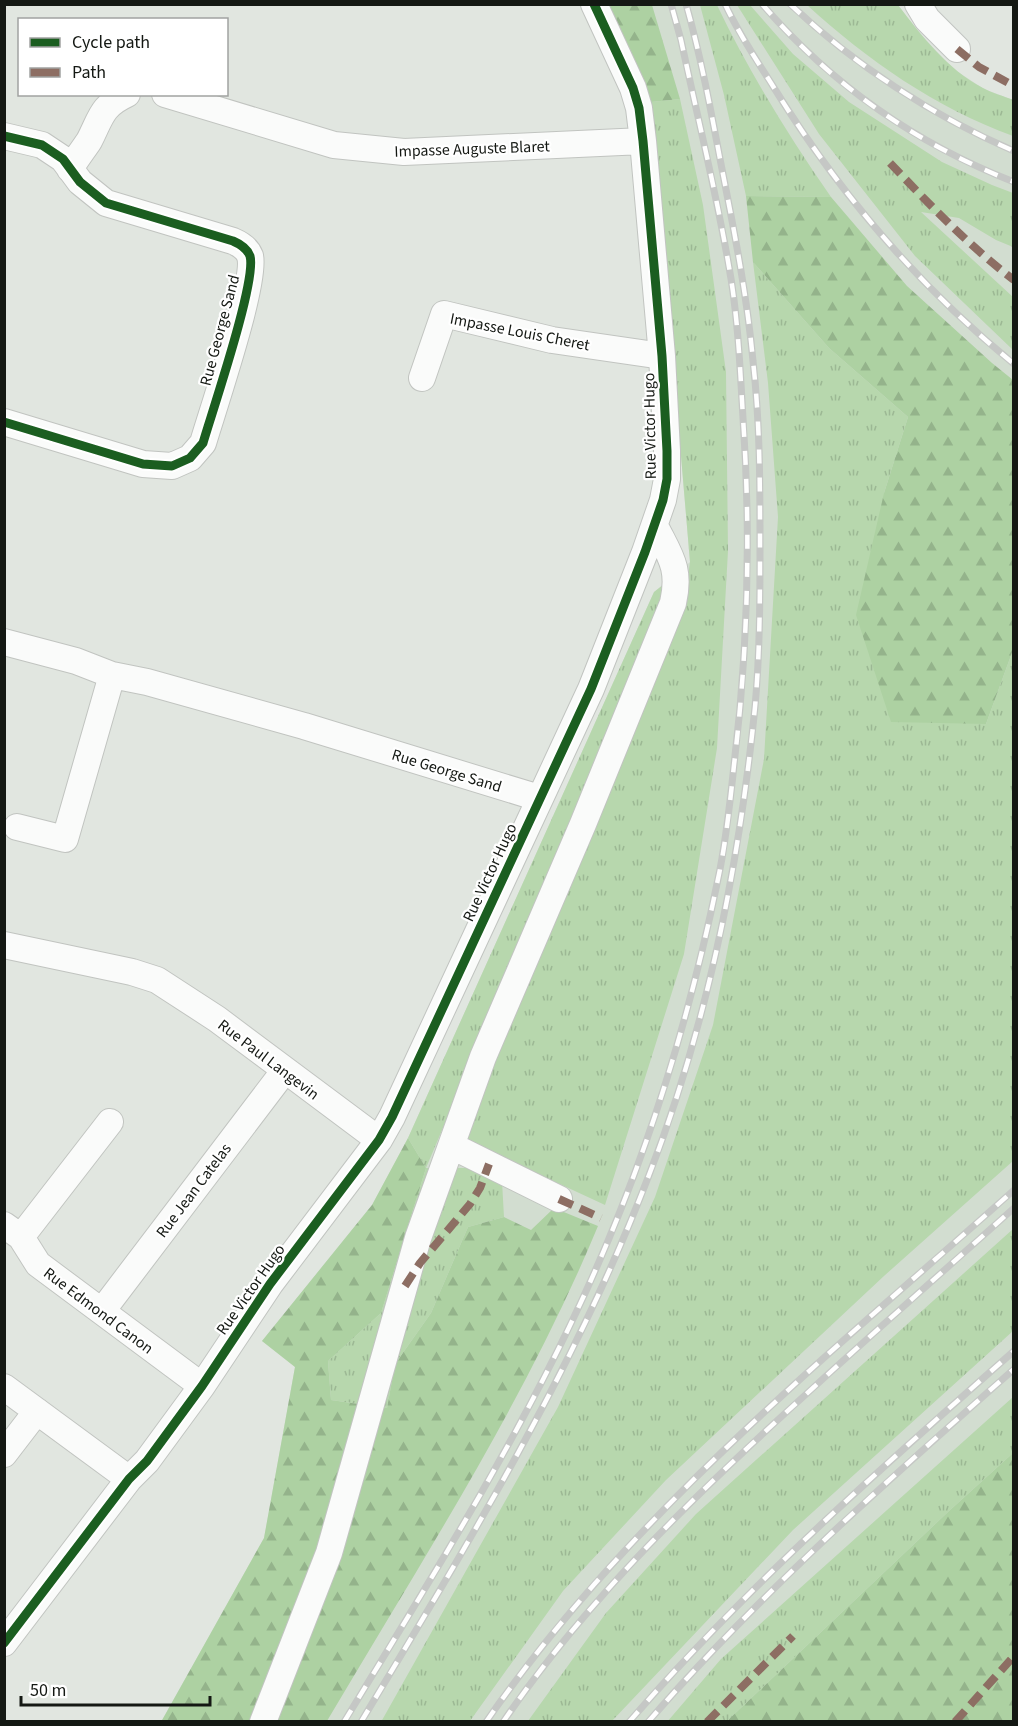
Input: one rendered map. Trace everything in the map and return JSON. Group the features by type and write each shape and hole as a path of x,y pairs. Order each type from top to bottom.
{"street":[{"name":"Rue Victor Hugo","path":"4,1643 129,1479 147,1461 202,1386 270,1284 393,1117 591,689 655,526 667,479 667,451 662,356 643,141 639,108 633,88 594,4"},
{"path":"918,4 927,19 957,49"},
{"path":"70,168 89,141 101,113 124,96"},
{"name":"Impasse Auguste Blaret","path":"172,96 334,145 404,152 643,141"},
{"name":"Rue George Sand","path":"4,136 42,146 63,159 80,182 106,203 244,246 250,256 251,271 238,325 203,443 190,458 172,466 143,464 4,422"},
{"name":"Impasse Louis Cheret","path":"422,378 444,314 552,340 662,356"},
{"path":"263,1722 329,1553 418,1238 483,1057 583,824 673,603 677,585 675,566 655,526"},
{"name":"Rue George Sand","path":"4,642 76,661 112,675 147,682 304,726 539,798"},
{"path":"17,827 65,839 112,675"},
{"name":"Rue Paul Langevin","path":"4,945 132,972 157,980 217,1019 378,1140"},
{"name":"Rue Jean Catelas","path":"102,1311 285,1070"},
{"path":"13,1231 110,1122"},
{"path":"452,1146 559,1199"},
{"name":"Rue Edmond Canon","path":"13,1231 38,1264 202,1386"},
{"path":"4,1387 129,1479"},
{"path":"4,1454 37,1410"}],"shaded area":[{"path":"606,5 898,5 916,29 952,68 984,89 1013,100 1013,1721 161,1722 264,1538 295,1367 262,1341 372,1205 408,1138 654,592 690,562 651,102 626,41"}],"green space":[{"path":"606,5 652,5 680,99 651,102 626,41"},
{"path":"700,5 717,5 770,103 831,197 746,196 724,95"},
{"path":"737,5 750,5 793,54 849,102 942,162 1013,193 1013,247 996,240 959,218 921,212 1013,297 1013,350 915,256 819,134"},
{"path":"807,5 898,5 947,62 983,88 1013,100 1013,136 957,111 904,81 854,45"},
{"path":"680,99 703,205 726,372 728,551 717,748 684,954 605,1205 465,1140 491,1060 685,598 690,562 651,102"},
{"path":"746,196 831,197 907,286 1013,380 1013,650 986,724 891,722 856,615 884,493 908,417 829,348 753,262"},
{"path":"753,262 829,348 908,417 884,493 986,724 1013,650 1013,1161 884,1276 666,1480 563,1591 470,1721 381,1722 558,1407 655,1197 713,1025 764,759 778,517 768,383"},
{"path":"663,585 664,605 426,1168 408,1138 654,592"},
{"path":"408,1138 426,1168 381,1313 328,1361 331,1400 387,1408 395,1364 431,1313 468,1227 504,1217 531,1230 554,1208 598,1226 570,1291 506,1417 436,1540 327,1721 161,1722 264,1538 295,1367 262,1341 372,1205"},
{"path":"426,1168 466,1168 502,1181 504,1217 468,1227 431,1313 395,1364 387,1408 331,1400 328,1361 381,1313"},
{"path":"1013,1229 1013,1331 793,1530 612,1721 528,1721 606,1613 696,1514"},
{"path":"1013,1397 1013,1453 727,1721 667,1722 721,1659"},
{"path":"1013,1453 1013,1721 727,1721 949,1511"}],"railway":[{"path":"344,1722 493,1473 547,1371 597,1266 620,1213 659,1104 692,992 721,865 739,722 747,592 747,505 740,361 732,286 718,210 671,4"},
{"path":"361,1722 517,1455 588,1317 620,1247 670,1119 688,1061 718,945 730,886 748,767 757,686 760,584 758,430 750,336 740,262 705,84 686,4"},
{"path":"725,4 747,45 796,122 851,198 880,234 944,302 1014,364"},
{"path":"762,4 817,60 877,109 942,149 1014,182"},
{"path":"790,4 841,48 896,87 953,122 1014,151"},
{"path":"486,1722 542,1647 603,1575 667,1506 803,1377 1014,1190"},
{"path":"503,1722 572,1630 689,1504 772,1425 1014,1208"},
{"path":"629,1722 767,1576 864,1485 1014,1351"},
{"path":"648,1722 690,1675 779,1584 872,1496 1014,1369"}],"marked path":[{"path":"957,49 979,67 1014,86"},
{"path":"890,163 934,209 1014,280"},
{"path":"405,1286 420,1263 470,1204 480,1188 489,1164"},
{"path":"559,1199 601,1218"},
{"path":"707,1722 793,1636"},
{"path":"955,1722 1014,1656"}],"cycle path":[{"path":"4,1643 129,1479 147,1461 202,1386 270,1284 379,1140 392,1117 591,689 645,552 663,500 667,479 667,451 662,356 643,141 639,108 633,88 594,4"},
{"path":"4,136 42,145 63,159 80,182 106,203 233,241 245,249 250,256 247,291 224,377 203,443 190,458 172,466 143,464 4,422"}]}
